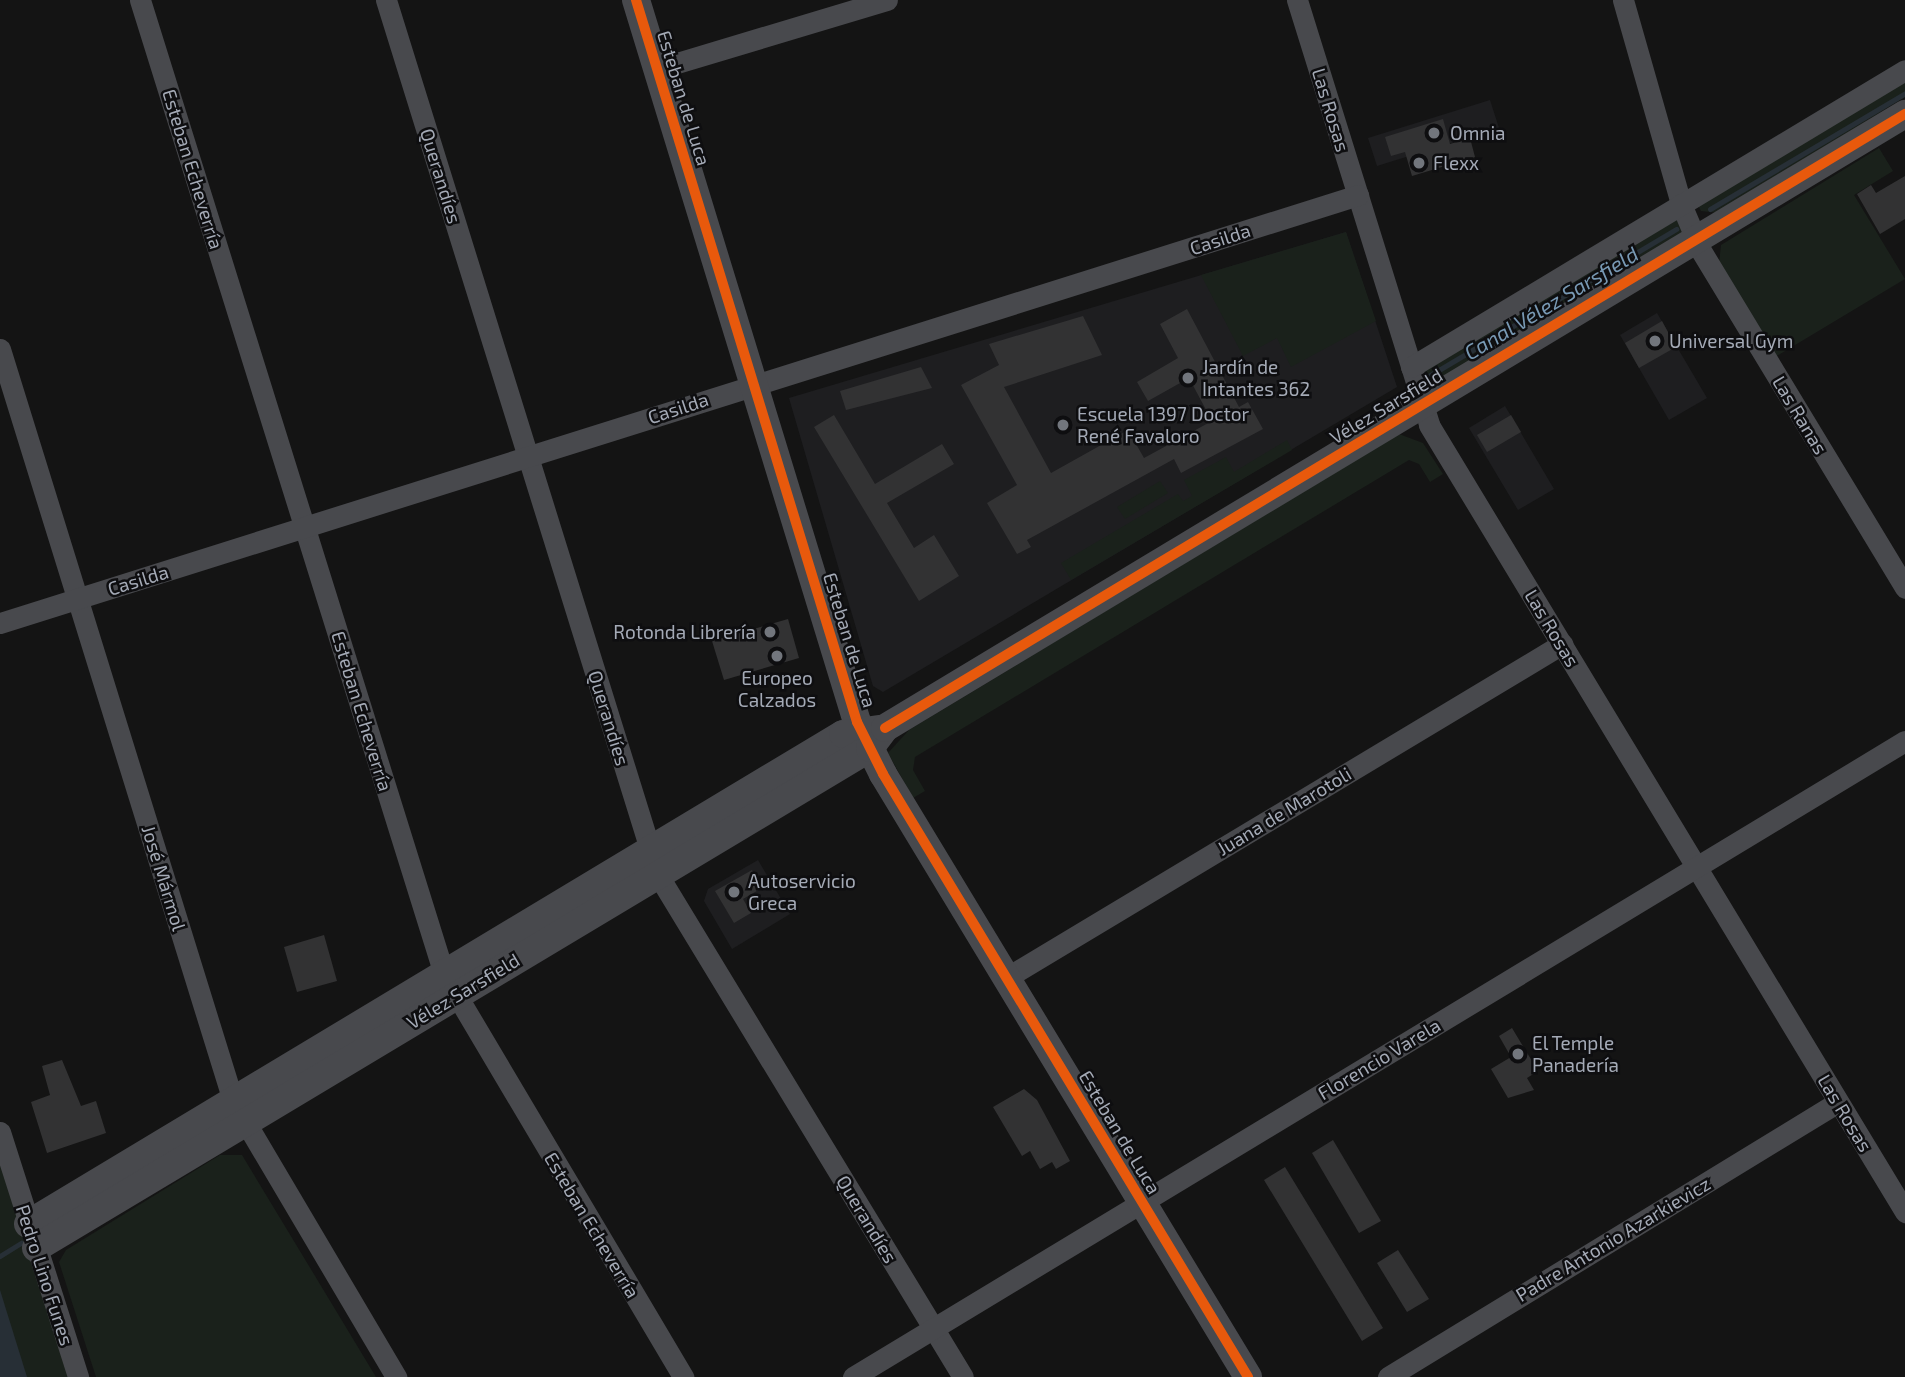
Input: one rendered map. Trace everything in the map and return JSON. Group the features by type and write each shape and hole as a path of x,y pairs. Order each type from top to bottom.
{"street":[{"name":"Esteban Echeverría","path":"140,0 449,985 683,1377"},
{"name":"Querandíes","path":"386,0 654,862 963,1377"},
{"name":"Esteban de Luca","path":"636,0 754,384 872,736 1006,978 1248,1377"},
{"path":"657,69 887,0"},
{"name":"Las Rosas","path":"1297,0 1429,425 1905,1212"},
{"name":"Las Ranas","path":"1623,0 1681,204 1696,240 1905,588"},
{"name":"Vélez Sarsfield","path":"1411,367 1905,70"},
{"name":"Vélez Sarsfield","path":"32,1236 654,862 872,736 1905,114"},
{"name":"Casilda","path":"0,623 1357,195"},
{"name":"José Mármol","path":"0,349 239,1112 397,1377"},
{"name":"Juana de Marotoli","path":"1006,978 1562,644"},
{"name":"Florencio Varela","path":"853,1377 1905,741"},
{"name":"Padre Antonio Azarkievicz","path":"1388,1377 1838,1102"},
{"name":"Pedro Lino Funes","path":"0,1132 78,1377"}],"shaded area":[{"path":"1905,75 1905,97 1718,213 1701,211 1698,205"},
{"name":"Omnia","path":"1490,100 1499,128 1377,166 1368,138"},
{"path":"1879,148 1893,171 1854,195 1905,279 1775,357 1719,264 1721,245"},
{"path":"1677,216 1686,229 1680,238 1439,382 1429,383 1422,375 1422,368"},
{"path":"1346,232 1397,387 883,692 873,686 789,398"},
{"path":"1346,232 1376,321 1291,367 1277,338 1243,356 1201,275"},
{"path":"1657,313 1707,398 1669,420 1620,335"},
{"path":"1505,406 1554,489 1518,510 1469,428"},
{"path":"1399,434 1423,443 1443,474 1430,482 1419,464 1409,460 915,757 913,770 925,791 913,798 888,753 909,730"},
{"path":"1287,440 1292,450 1071,580 1061,563 1178,494 1183,501 1192,496 1184,480 1226,457 1234,472"},
{"path":"1160,481 1168,493 1125,519 1117,507"},
{"path":"758,860 790,914 732,949 704,901 708,889"},
{"path":"0,1132 78,1377 0,1377"},
{"path":"220,1155 242,1155 376,1377 96,1377 59,1262 66,1250"},
{"path":"0,1290 27,1377 0,1377"}],"building":[{"path":"1443,119 1450,144 1470,138 1475,157 1412,176 1405,152 1391,156 1385,137"},
{"path":"1905,176 1905,219 1880,234 1857,194 1871,185 1876,193"},
{"path":"1187,309 1239,407 1248,402 1263,429 1181,473 1174,459 1027,540 1031,547 1017,554 987,503 1017,485 961,385 999,365 989,344 1083,316 1102,355 1004,387 1051,473 1128,430 1144,458 1212,421 1189,378 1148,401 1137,382 1178,358 1160,324"},
{"path":"1662,321 1676,347 1639,368 1625,343"},
{"path":"921,367 932,388 846,410 840,391"},
{"path":"834,415 875,484 942,444 954,464 887,503 914,548 934,535 959,576 919,601 814,427"},
{"path":"1511,415 1521,432 1487,452 1477,435"},
{"path":"788,619 799,658 724,680 712,641"},
{"path":"752,870 762,888 743,899 751,913 734,923 715,891"},
{"path":"324,935 337,981 297,992 284,947"},
{"path":"1512,1028 1538,1071 1527,1078 1534,1090 1508,1098 1491,1069 1511,1057 1499,1036"},
{"path":"62,1060 81,1106 96,1101 106,1133 47,1153 31,1102 50,1095 42,1066"},
{"path":"1024,1089 1037,1100 1070,1161 1056,1169 1052,1162 1040,1169 1030,1151 1022,1156 993,1107"},
{"path":"1333,1140 1381,1221 1359,1233 1312,1153"},
{"path":"1285,1167 1383,1328 1362,1341 1264,1180"},
{"path":"1398,1250 1429,1299 1407,1312 1377,1263"}],"waterway":[{"name":"Canal Vélez Sarsfield","path":"1710,209 1905,93"},
{"name":"Canal Vélez Sarsfield","path":"1427,377 1676,229"},
{"name":"Canal Vélez Sarsfield","path":"0,1256 21,1243"}],"cycle path":[{"path":"636,0 857,722 883,774 1248,1377"},
{"path":"885,728 1905,114"}],"place":[{"name":"Omnia","path":"1434,133"},
{"name":"Flexx","path":"1419,163"},
{"name":"Universal Gym","path":"1655,341"},
{"name":"Jardín de Intantes 362","path":"1188,378"},
{"name":"Escuela 1397 Doctor René Favaloro","path":"1063,425"},
{"name":"Rotonda Librería","path":"770,632"},
{"name":"Europeo Calzados","path":"777,656"},
{"name":"Autoservicio Greca","path":"734,892"},
{"name":"El Temple Panadería","path":"1518,1054"}]}
